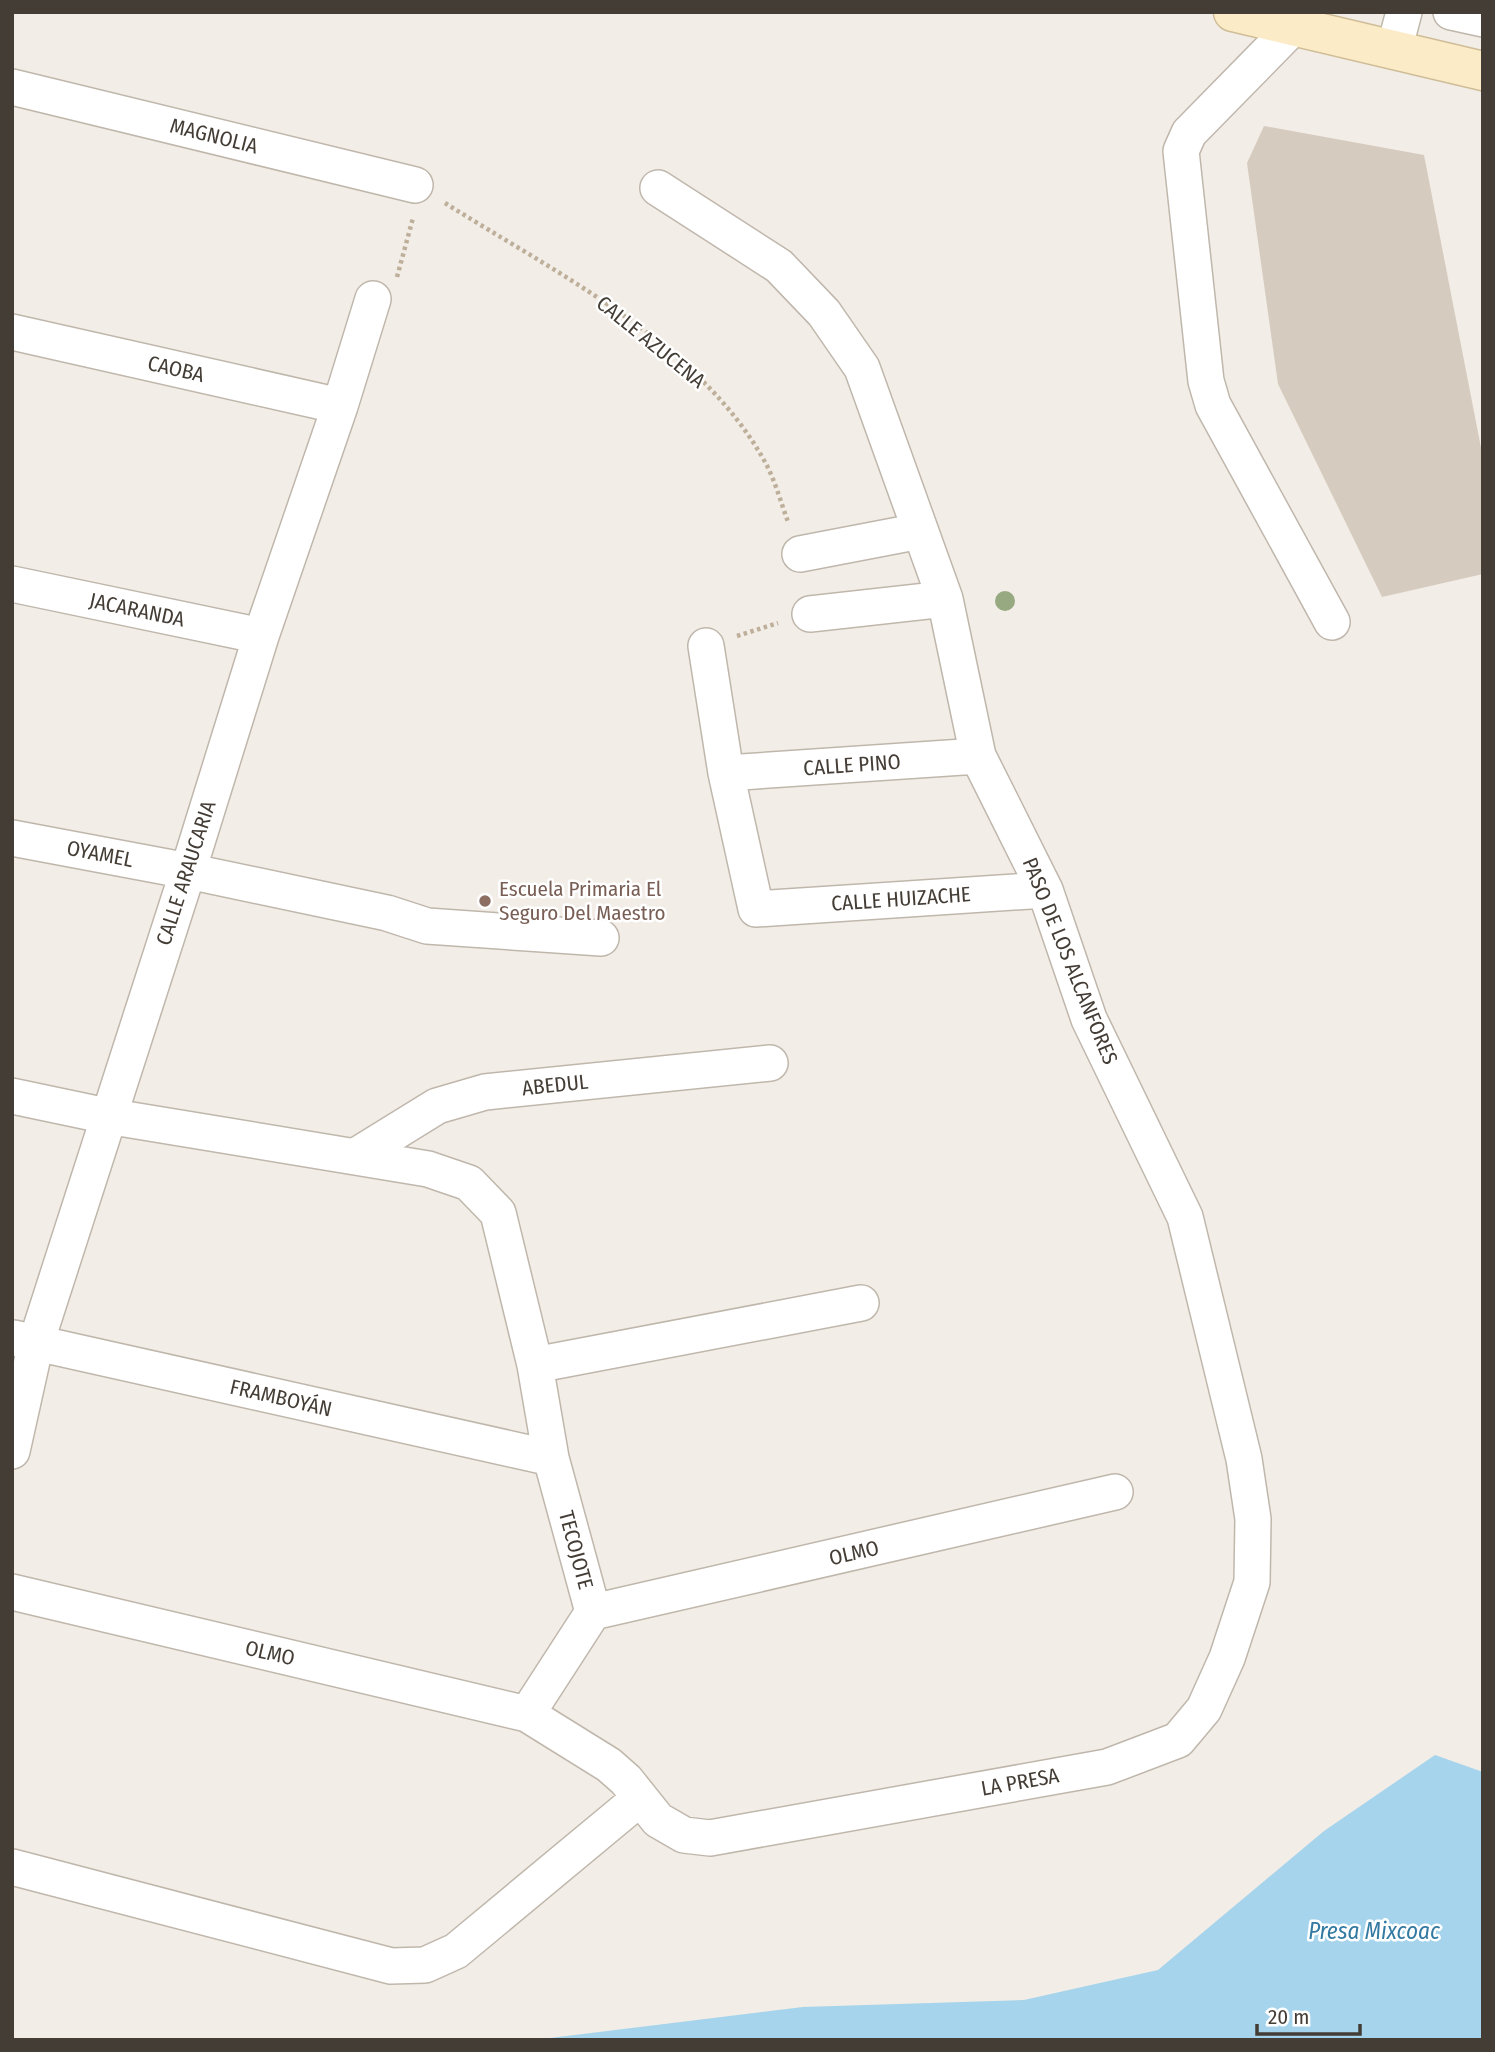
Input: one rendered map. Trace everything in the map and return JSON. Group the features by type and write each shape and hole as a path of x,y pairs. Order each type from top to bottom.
{"street":[{"path":"1233,12 1483,72"},
{"path":"1394,50 1404,12"},
{"path":"1451,12 1483,19"},
{"path":"1293,27 1189,133 1181,151 1206,381 1213,405 1332,622"},
{"name":"MAGNOLIA","path":"12,88 415,185"},
{"name":"PASO DE LOS ALCANFORES","path":"658,188 779,266 824,313 863,368 945,599 978,756 1045,890 1089,1019 1185,1216 1244,1459 1253,1519 1252,1582"},
{"name":"CALLE ARAUCARIA","path":"12,1451 24,1340 107,1116 188,871 261,636 340,405 384,291"},
{"name":"CAOBA","path":"12,332 340,405"},
{"path":"800,554 920,531"},
{"name":"JACARANDA","path":"12,584 261,636"},
{"path":"810,614 945,599"},
{"path":"706,646 726,773"},
{"name":"CALLE PINO","path":"726,773 978,756"},
{"name":"CALLE HUIZACHE","path":"726,773 756,908 1045,890"},
{"name":"OYAMEL","path":"12,838 387,912 427,926 601,938"},
{"name":"ABEDUL","path":"356,1156 437,1106 485,1092 770,1063"},
{"path":"12,1096 107,1116 356,1156"},
{"name":"TECOJOTE","path":"356,1156 428,1169 469,1183 498,1213 535,1365 551,1458 593,1612 527,1714"},
{"path":"535,1365 861,1303"},
{"name":"FRAMBOYÁN","path":"24,1340 551,1458"},
{"name":"OLMO","path":"593,1612 1115,1492"},
{"name":"LA PRESA","path":"639,1799 658,1821 684,1835 710,1838 1107,1767 1178,1740 1204,1709 1227,1658 1252,1582"},
{"name":"OLMO","path":"12,1592 527,1714"},
{"path":"12,1867 391,1966 425,1965 456,1951 639,1799 626,1780 609,1765 527,1714"}],"path":[{"path":"384,291 412,220 415,185"},
{"name":"CALLE AZUCENA","path":"415,185 610,305 681,360 730,410 766,463 800,554"},
{"path":"706,646 810,614"}],"water":[{"name":"Presa Mixcoac","path":"1435,1755 1483,1772 1483,2040 534,2040 803,2007 1024,2000 1158,1970 1324,1831"}],"building":[{"path":"1264,126 1424,155 1483,458 1483,574 1382,597 1278,384 1247,163"}],"place":[{"name":"Escuela Primaria El Seguro Del Maestro","path":"485,901"}]}
